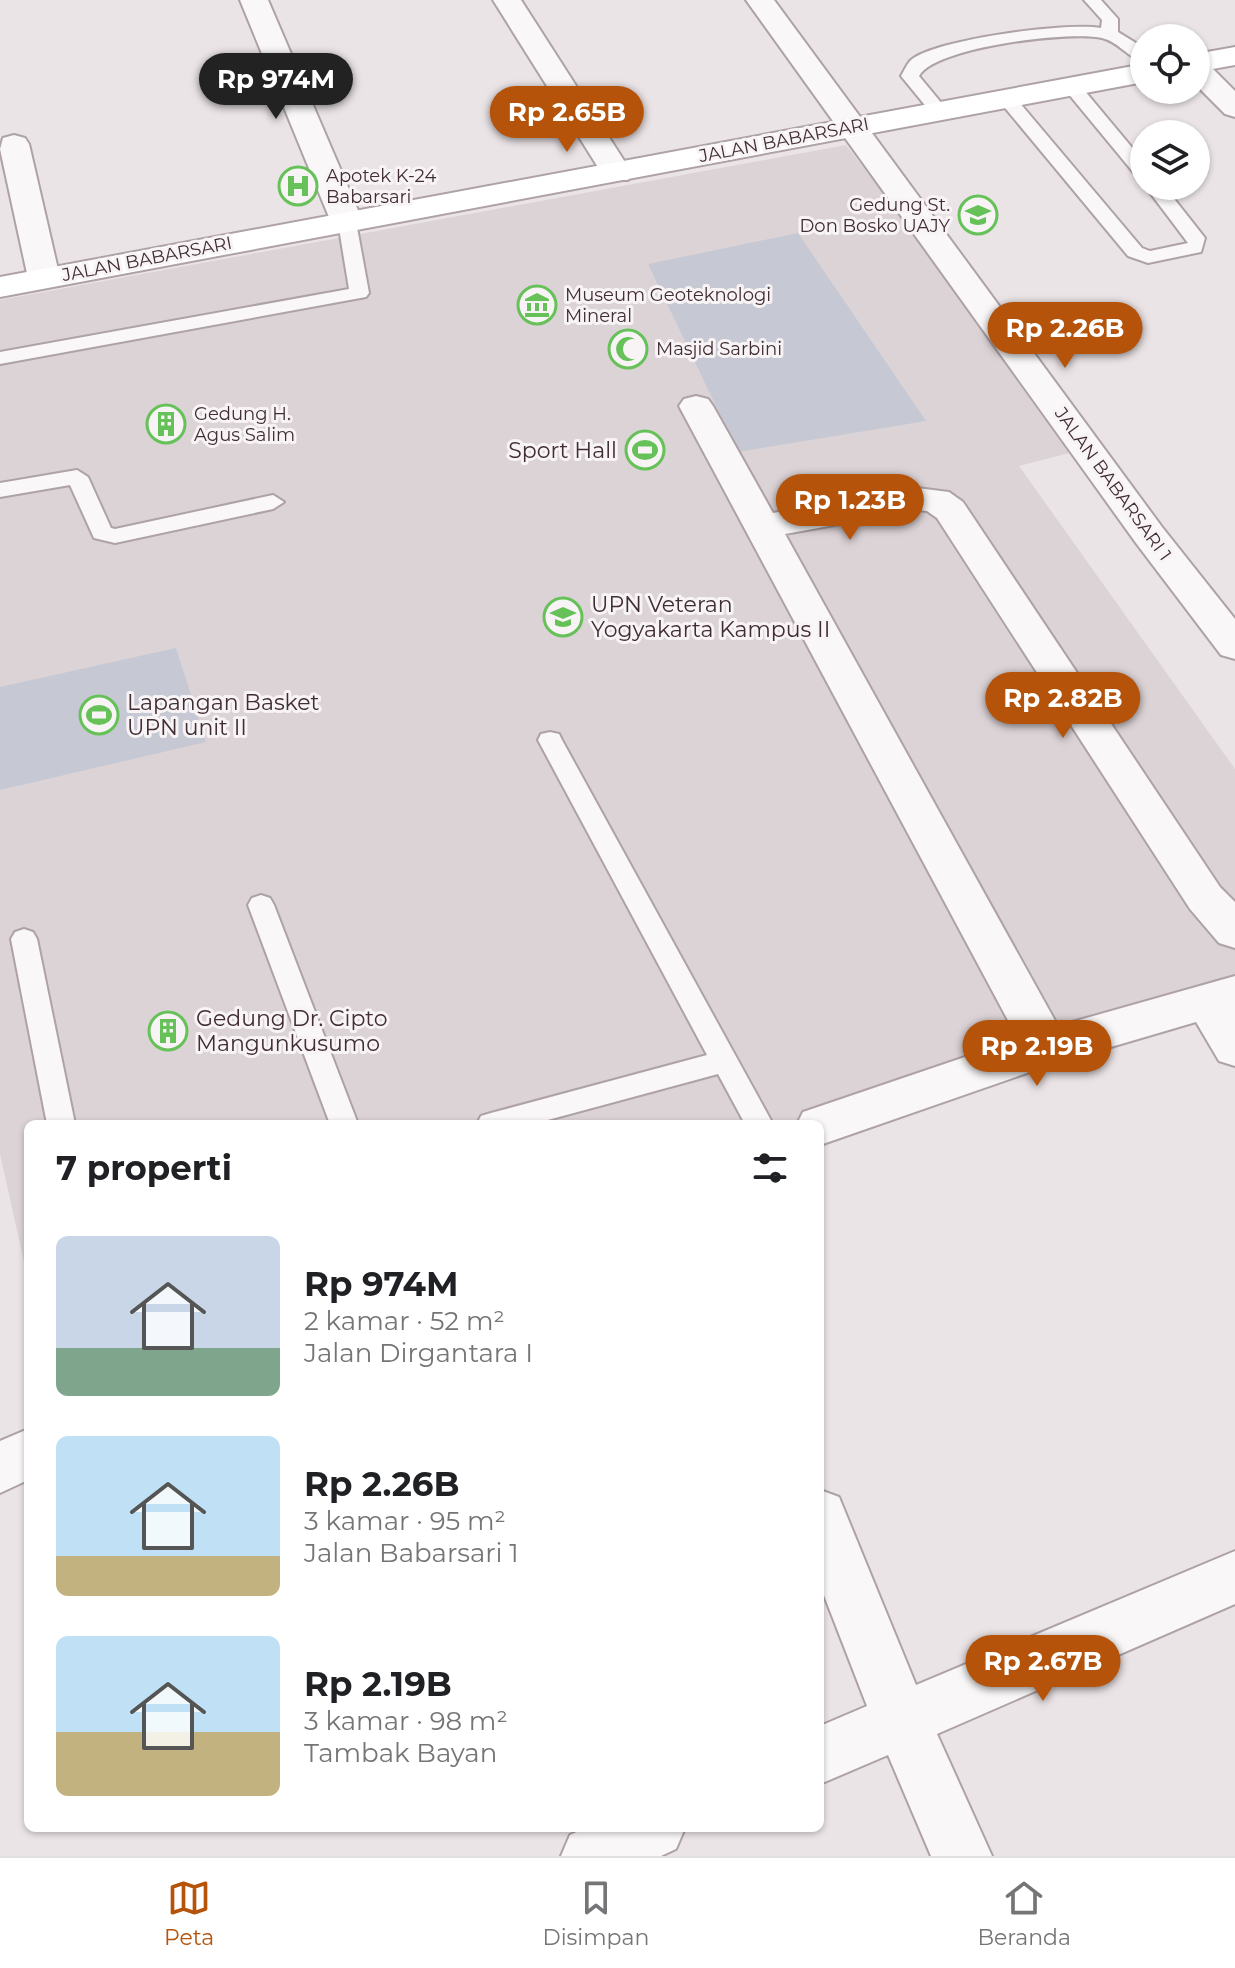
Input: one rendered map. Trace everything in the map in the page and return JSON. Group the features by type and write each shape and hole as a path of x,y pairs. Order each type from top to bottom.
{"street":[{"path":"254,0 347,222"},
{"path":"507,0 617,173"},
{"name":"JALAN BABARSARI 1","path":"760,0 1149,535 1235,646"},
{"path":"1210,62 1235,56"},
{"name":"JALAN BABARSARI","path":"0,287 1130,76"},
{"path":"1210,81 1235,108"},
{"path":"14,144 44,278"},
{"path":"696,406 1046,1048"},
{"path":"761,527 917,499 936,500 950,510 1205,898 1235,931"},
{"path":"824,1125 1046,1048 1221,996 1235,1048"},
{"path":"0,1468 24,1455"},
{"path":"824,1525 901,1719 962,1856"},
{"path":"824,1753 1235,1577"},
{"path":"591,1856 646,1832"}],"lane":[{"path":"1092,0 1110,19 1109,34"},
{"path":"939,111 910,76 917,64 937,54 1078,30 1109,34 1130,48"},
{"path":"1073,88 1130,157"},
{"path":"1007,99 1135,252 1148,257 1194,248 1196,238 1165,200"},
{"path":"0,358 359,293 347,222"},
{"path":"0,490 77,477 102,533 115,536 273,502"},
{"path":"550,740 757,1120"},
{"path":"261,905 342,1120"},
{"path":"24,939 60,1120"},
{"path":"506,1120 725,1061"}],"shaded area":[{"name":"UPN Veteran Yogyakarta Kampus II","path":"846,145 1081,450 1019,466 1235,769 1235,977 824,1123 824,1120 24,1120 24,1262 0,1154 0,300"},
{"path":"798,233 926,421 738,452 648,264"},
{"name":"Lapangan Basket UPN unit II","path":"176,648 206,742 0,790 0,687"}],"place":[{"name":"Apotek K-24 Babarsari","path":"298,186"},
{"name":"Gedung St. Don Bosko UAJY","path":"978,215"},
{"name":"Museum Geoteknologi Mineral","path":"537,305"},
{"name":"Masjid Sarbini","path":"628,349"},
{"name":"Gedung H. Agus Salim","path":"166,424"},
{"name":"Sport Hall","path":"645,450"},
{"name":"UPN Veteran Yogyakarta Kampus II","path":"563,617"},
{"name":"Lapangan Basket UPN unit II","path":"99,715"},
{"name":"Gedung Dr. Cipto Mangunkusumo","path":"168,1031"}]}
